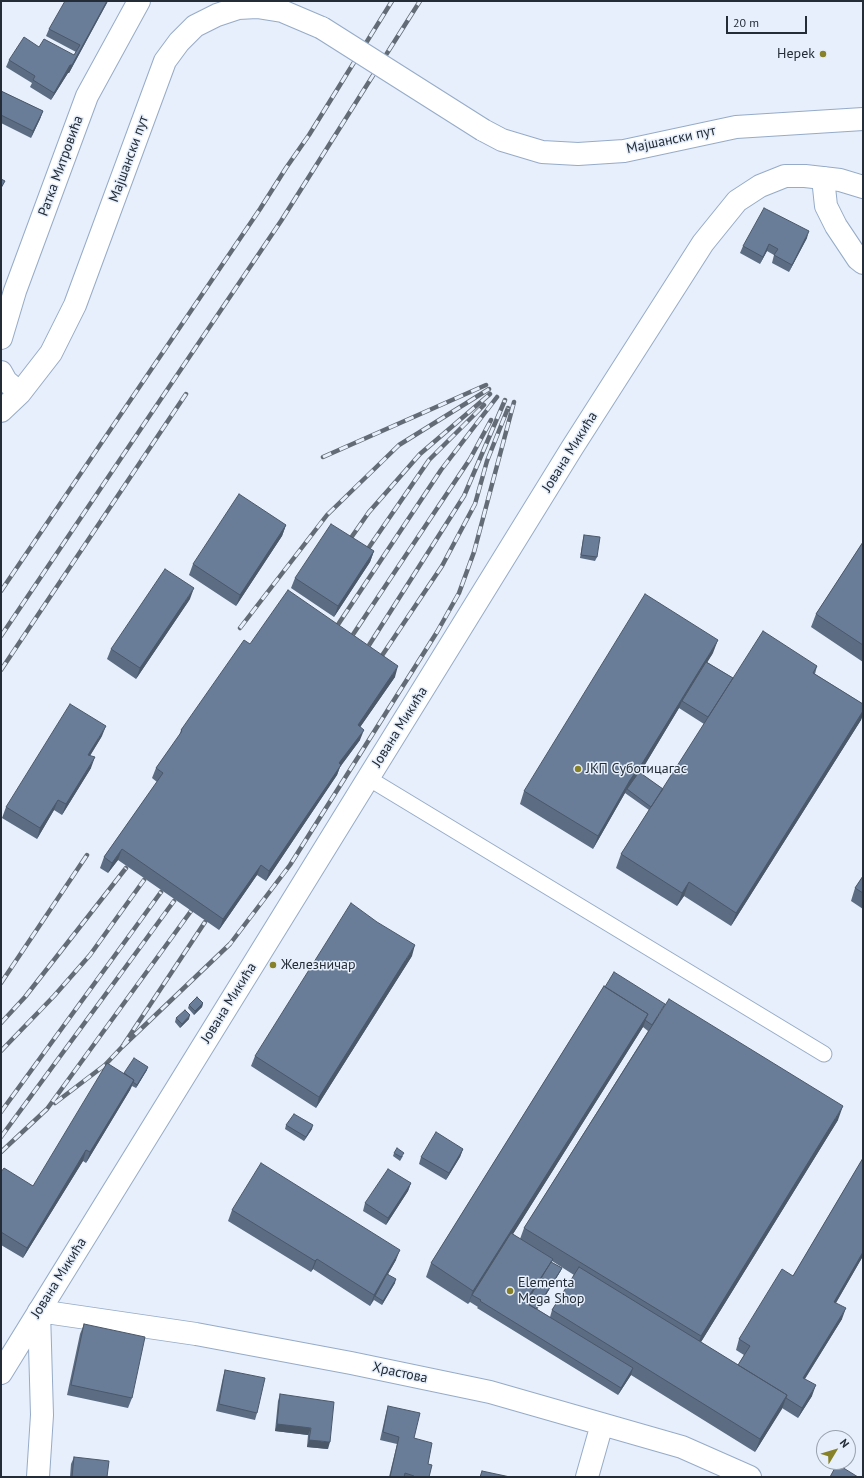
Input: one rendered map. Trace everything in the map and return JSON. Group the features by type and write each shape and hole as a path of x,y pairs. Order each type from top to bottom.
{"street":[{"name":"Ратка Митровића","path":"1,338 8,289 87,96 140,1"},
{"name":"Мајшански пут","path":"1,411 20,393 51,352 75,305 165,61 179,42 195,26 217,15 238,8 257,7 282,11 322,28 483,130 502,140 542,152 578,154 624,151 736,127 863,119"},
{"name":"Јована Микића","path":"1,1373 568,455 703,243 737,201 760,186 785,176 840,180 859,189"},
{"path":"823,178 826,206 836,226 858,259 863,263"},
{"path":"1,372 6,381 20,393"},
{"path":"38,1477 42,1415 39,1311"},
{"name":"Храстова","path":"39,1311 196,1334 351,1363 490,1392 682,1446 750,1477"},
{"path":"587,1477 602,1424"}],"lane":[{"path":"368,778 824,1054"}],"building":[{"path":"65,1 107,1 72,65 70,65 54,93 33,80 35,76 9,60 24,37 39,47 44,39 74,55 80,45 49,29"},
{"path":"1,91 43,111 33,131 1,115"},
{"path":"1,179 5,181 1,188"},
{"path":"764,208 809,231 792,265 774,255 778,249 769,244 763,257 743,246"},
{"path":"239,494 286,525 240,595 193,564"},
{"path":"331,524 374,551 338,606 295,578"},
{"path":"584,535 600,537 597,557 581,555"},
{"path":"863,542 863,645 816,614"},
{"path":"165,569 194,588 140,668 111,649"},
{"path":"288,590 398,666 358,725 364,730 339,763 341,765 269,871 261,865 223,919 122,849 112,863 104,857 163,773 156,768 182,731 181,730 244,640 250,644"},
{"path":"645,594 718,640 643,762 630,780 598,836 524,791"},
{"path":"763,631 817,666 813,673 863,704 863,711 736,913 689,882 682,893 621,854"},
{"path":"706,662 733,678 708,717 682,701"},
{"path":"70,704 106,726 88,755 95,757 66,804 58,800 40,828 6,807"},
{"path":"639,772 663,789 651,807 627,789"},
{"path":"863,876 863,893 855,888"},
{"path":"351,903 377,922 415,945 319,1097 255,1056"},
{"path":"614,972 665,1004 652,1025 645,1020 648,1014 605,987"},
{"path":"604,986 648,1014 473,1291 431,1263"},
{"path":"197,997 203,1003 195,1011 189,1005"},
{"path":"669,999 843,1106 701,1336 524,1228"},
{"path":"185,1010 190,1015 182,1024 176,1018"},
{"path":"134,1058 148,1067 137,1085 133,1082 134,1080 124,1073"},
{"path":"107,1063 134,1080 90,1152 86,1150 27,1248 1,1232 1,1172 4,1168 33,1186"},
{"path":"294,1114 313,1125 306,1137 286,1125"},
{"path":"436,1132 463,1149 449,1173 421,1157"},
{"path":"397,1148 404,1153 401,1157 394,1153"},
{"path":"863,1158 863,1252 834,1302 846,1308 803,1378 816,1385 802,1408 786,1398 787,1395 738,1365 750,1346 739,1339 782,1269 793,1276"},
{"path":"261,1163 400,1250 374,1295 317,1259 315,1261 232,1210"},
{"path":"388,1169 411,1183 388,1218 365,1203"},
{"path":"511,1233 553,1259 525,1302 633,1368 621,1388 472,1295"},
{"path":"551,1262 562,1268 536,1309 526,1303"},
{"path":"579,1267 787,1395 760,1439 552,1310"},
{"path":"387,1274 396,1279 383,1301 375,1296"},
{"path":"84,1324 145,1337 132,1398 71,1385"},
{"path":"225,1370 265,1378 257,1413 219,1404"},
{"path":"280,1394 334,1402 330,1442 309,1440 311,1428 277,1424"},
{"path":"388,1406 420,1413 414,1438 432,1443 428,1464 432,1465 429,1477 414,1477 405,1473 404,1477 390,1477 399,1437 383,1432"},
{"path":"74,1457 109,1461 107,1477 72,1477"},
{"path":"834,1470 847,1470 858,1477 830,1477"},
{"path":"482,1471 510,1477 480,1477"}],"railway":[{"path":"1,591 260,209 309,135 392,1"},
{"path":"1,636 281,221 420,1"},
{"path":"323,457 486,385"},
{"path":"240,628 327,515 399,445 489,389"},
{"path":"1,670 186,394"},
{"path":"346,545 369,512 420,454 490,394"},
{"path":"333,632 441,470 497,397"},
{"path":"364,653 464,496 505,400"},
{"path":"122,1047 230,944 290,865 437,632 459,593 474,552 514,402"},
{"path":"363,556 429,460 484,405"},
{"path":"377,663 442,566 475,504 487,461 508,408"},
{"path":"348,642 470,459 491,420"},
{"path":"1,983 87,855"},
{"path":"1,1023 25,997 126,868"},
{"path":"1,1051 54,996 90,955 144,880"},
{"path":"1,1112 161,892"},
{"path":"1,1137 174,901"},
{"path":"1,1152 47,1109 191,911"},
{"path":"55,1103 105,1065 122,1047 205,922"}],"place":[{"name":"Hepek","path":"823,54"},
{"name":"ЈКП Суботицагас","path":"578,769"},
{"name":"Железничар","path":"273,965"},
{"name":"Elementa Mega Shop","path":"510,1291"}]}
